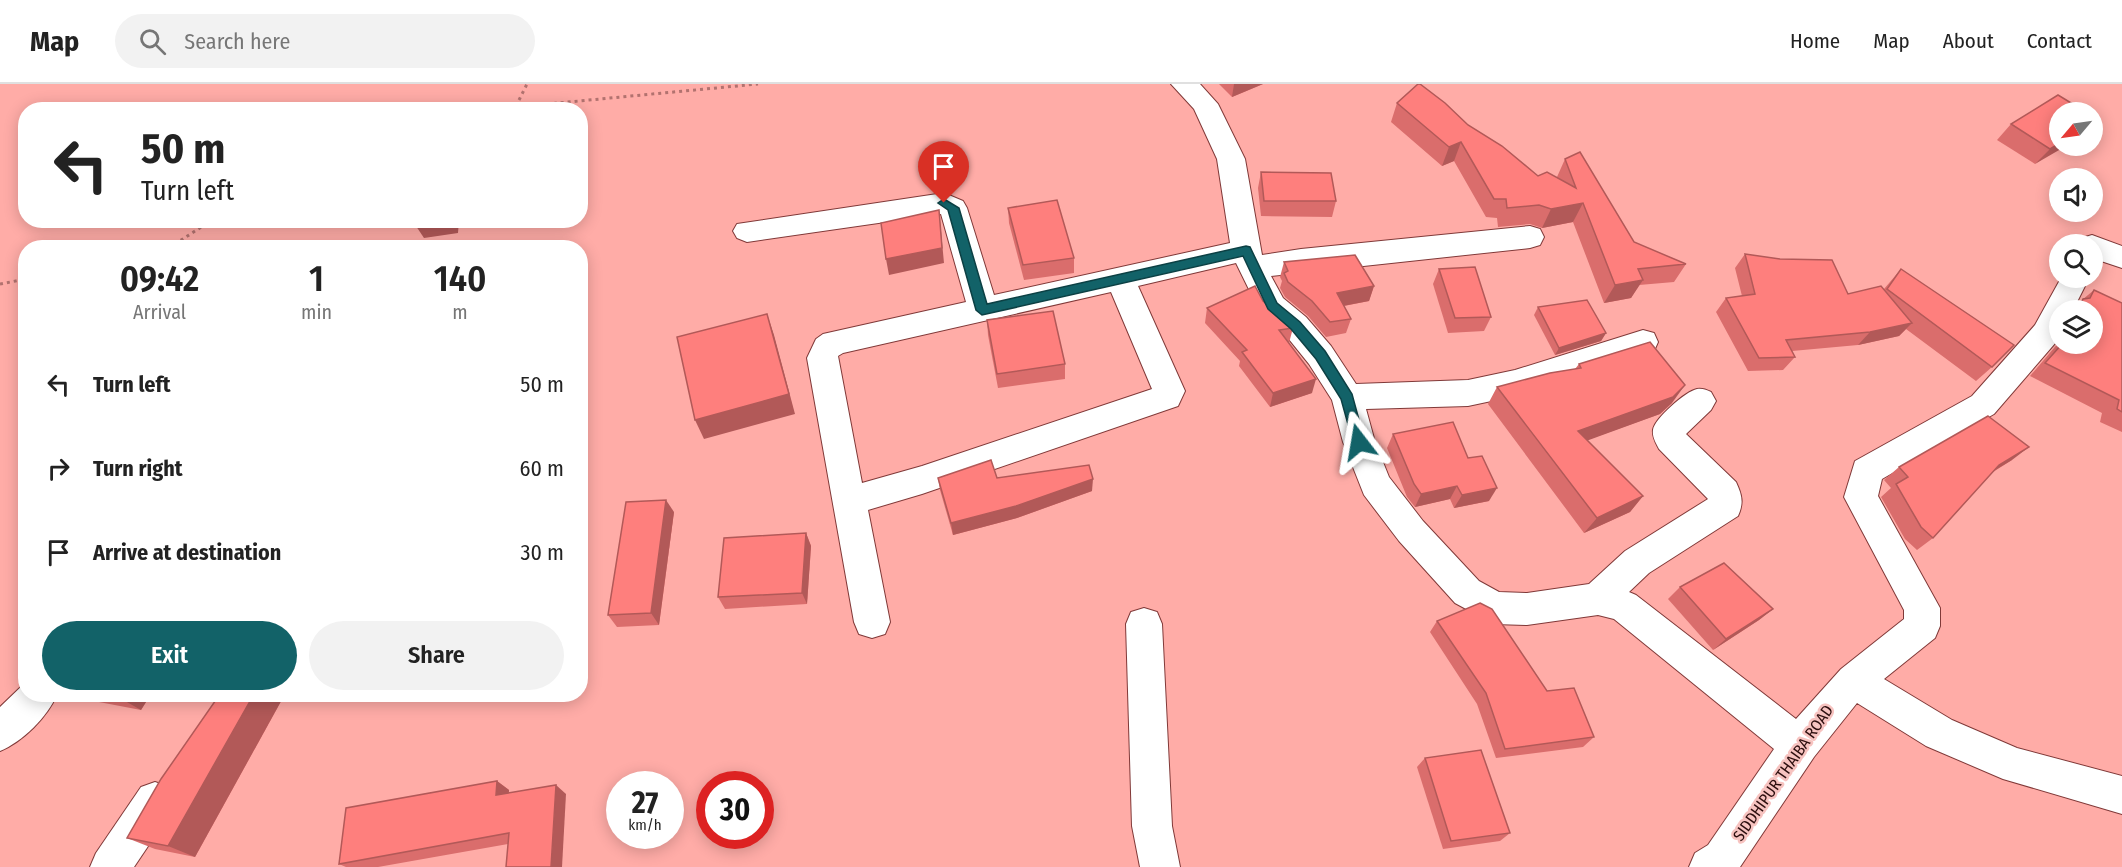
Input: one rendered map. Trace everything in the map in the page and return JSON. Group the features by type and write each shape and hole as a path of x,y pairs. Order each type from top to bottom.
{"street":[{"path":"1184,84 1205,104 1231,159 1249,259 1272,306 1295,325 1320,355 1347,397 1359,442 1376,485 1411,531 1467,592 1494,608 1527,609 1598,599 1624,606 1799,746"},
{"path":"747,231 944,203 953,208 982,310"},
{"path":"872,622 822,358 827,348 834,343 1120,279 1249,259 1301,260 1530,237"},
{"path":"2103,250 2122,257"},
{"path":"849,501 922,480 1167,397 1169,391 1120,279"},
{"name":"SIDDHIPUR THAIBA ROAD","path":"1720,864 1799,746 1833,703 1854,681 1922,626 1922,608 1861,497 1867,471 1983,405 2046,333 2070,288"},
{"path":"1347,397 1468,393 1515,383 1643,342"},
{"path":"1598,599 1637,562 1726,506 1724,492 1670,439 1669,429 1700,401"},
{"path":"1144,624 1152,826 1160,867"},
{"path":"1854,681 1948,737 2016,766 2122,795"},
{"path":"0,733 31,702"},
{"path":"110,867 177,770"}],"path":[{"path":"519,100 527,84"},
{"path":"568,102 758,84"},
{"path":"181,240 200,228"},
{"path":"0,284 18,281"}],"building":[{"path":"1418,84 1445,103 1468,125 1502,146 1538,176 1547,172 1576,188 1565,159 1580,152 1634,242 1686,264 1638,269 1643,280 1615,285 1583,203 1551,209 1539,205 1507,208 1506,199 1494,199 1461,142 1449,147 1397,103"},
{"path":"2058,95 2070,102 2049,102 2049,148 2011,124"},
{"path":"1261,172 1331,173 1336,201 1264,201"},
{"path":"1057,200 1074,258 1023,265 1008,208"},
{"path":"939,210 942,248 886,259 881,223"},
{"path":"1745,254 1780,259 1832,260 1848,294 1881,286 1912,323 1870,332 1786,340 1795,357 1759,358 1726,298 1755,294"},
{"path":"1355,255 1374,286 1337,293 1351,319 1330,322 1312,301 1288,282 1284,273 1288,271 1284,262"},
{"path":"1475,267 1491,317 1455,318 1439,269"},
{"path":"1901,269 2014,345 1992,367 1887,289"},
{"path":"1255,286 1263,301 1293,328 1279,330 1316,379 1273,393 1242,352 1247,350 1207,308"},
{"path":"2094,290 2122,303 2122,412 2117,409 2119,400 2045,363 2053,354 2103,354 2103,300 2083,300 2090,298"},
{"path":"1587,300 1606,333 1559,348 1538,307"},
{"path":"1053,311 1065,364 997,374 987,320"},
{"path":"767,314 789,394 695,420 677,337"},
{"path":"1650,342 1685,385 1673,397 1578,431 1643,496 1597,518 1497,387 1550,373 1581,368 1579,364"},
{"path":"1988,416 2029,447 1999,465 1933,538 1921,527 1896,484 1908,477 1899,467"},
{"path":"1453,422 1468,458 1482,456 1497,488 1462,495 1457,486 1421,494 1414,484 1393,434"},
{"path":"991,460 997,478 1089,465 1093,479 1016,506 951,523 938,478"},
{"path":"666,500 651,613 608,615 626,502"},
{"path":"806,533 802,593 718,597 724,538"},
{"path":"1724,563 1773,609 1726,639 1680,587"},
{"path":"1480,603 1492,609 1547,691 1574,688 1594,737 1505,749 1486,693 1437,621"},
{"path":"214,702 249,702 168,846 127,838 161,779"},
{"path":"1481,750 1510,833 1451,841 1425,758"},
{"path":"497,781 496,795 556,785 551,867 506,867 509,833 339,864 346,808"}],"route":[{"path":"944,203 953,208 982,310 1246,250 1252,268 1272,306 1295,325 1320,355 1347,397 1359,442"}]}
